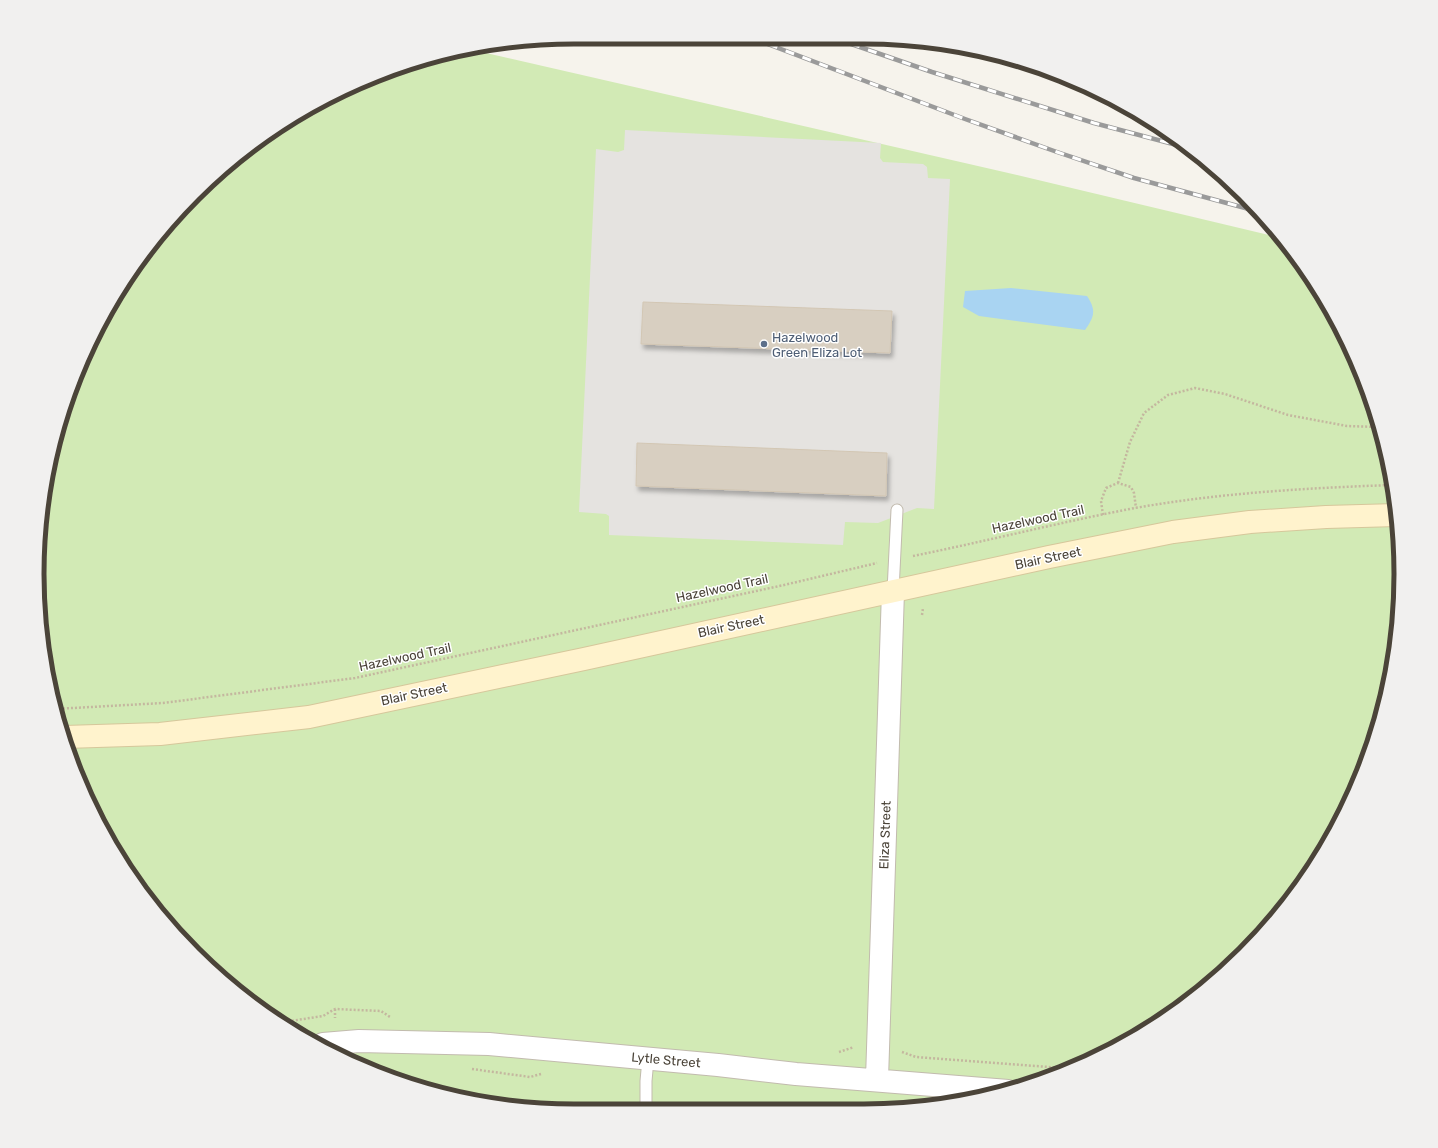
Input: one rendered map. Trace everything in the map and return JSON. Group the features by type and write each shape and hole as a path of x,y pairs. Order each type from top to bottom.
{"street":[{"name":"Blair Street","path":"70,737 160,734 309,717 584,659 1049,557 1173,532 1250,522 1326,517 1390,515"},
{"name":"Eliza Street","path":"877,1079 892,591"},
{"name":"Lytle Street","path":"329,1043 359,1041 489,1044 796,1074 877,1079 988,1089"}],"lane":[{"path":"892,591 897,510"},
{"path":"646,1104 648,1059"}],"path":[{"path":"1118,483 1130,442 1144,413 1168,395 1195,388 1225,394 1288,415 1347,426 1373,427"},
{"path":"1103,515 1102,501 1106,488 1118,483 1131,487 1134,493 1136,508"},
{"name":"Hazelwood Trail","path":"61,709 163,703 355,678 1136,508 1198,499 1307,488 1386,485"},
{"path":"290,1021 323,1016 335,1009 381,1011"},
{"path":"903,1052 916,1057 1057,1068"}],"green space":[{"path":"483,52 1004,172 1271,236 1305,280 1323,309 1354,371 1376,437 1384,471 1389,505 1393,539 1394,574 1393,609 1389,643 1384,677 1376,711 1354,777 1323,839 1305,868 1284,897 1239,949 1187,994 1158,1015 1129,1033 1067,1064 1001,1086 967,1094 899,1103 864,1104 574,1104 539,1103 471,1094 437,1086 371,1064 309,1033 280,1015 251,994 199,949 154,897 133,868 115,839 84,777 62,711 54,677 45,609 44,574 45,539 54,471 62,437 84,371 115,309 133,280 154,251 199,199 251,154 280,133 309,115 371,84 404,72 437,62"}],"shaded area":[{"name":"Hazelwood Green Eliza Lot","path":"625,130 881,143 880,158 883,162 923,164 927,167 928,178 950,179 934,509 917,508 878,523 845,522 843,545 609,535 609,516 606,514 579,512 596,149 618,152 624,150"}],"water":[{"path":"1011,288 1087,296 1093,309 1091,321 1085,330 979,316 963,307 965,291"}],"building":[{"path":"643,302 892,311 890,353 641,344"},
{"path":"637,443 887,453 886,496 636,486"}],"railway":[{"path":"768,44 965,119 1057,152 1134,178 1248,209"},
{"path":"851,44 932,72 1094,123 1173,144"}],"place":[{"name":"Hazelwood Green Eliza Lot","path":"764,344"}]}
